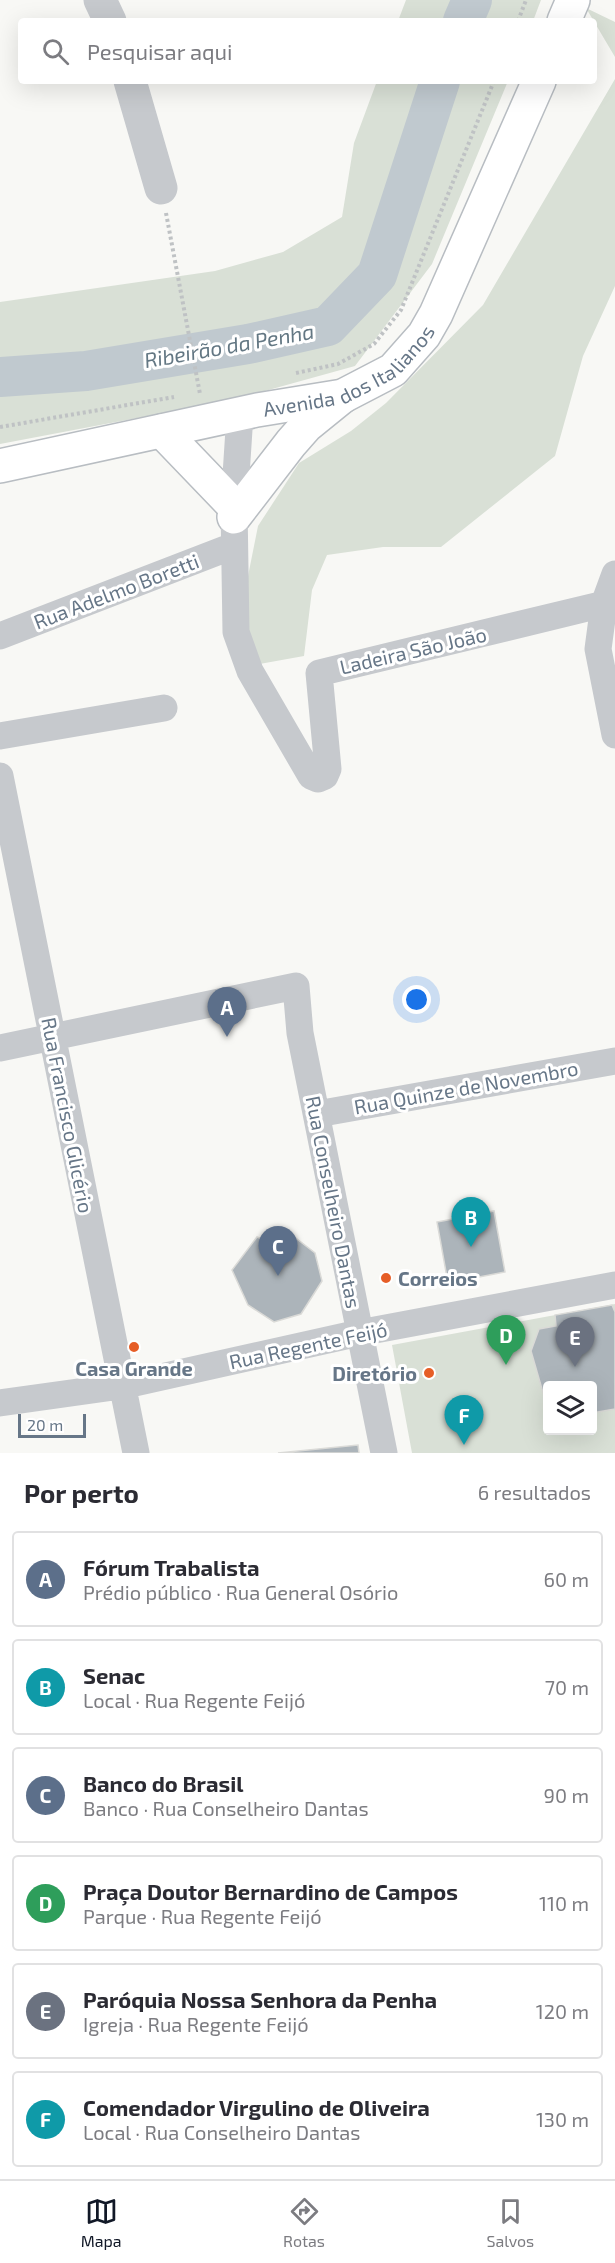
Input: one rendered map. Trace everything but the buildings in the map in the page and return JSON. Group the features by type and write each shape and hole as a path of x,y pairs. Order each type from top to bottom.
{"main road":[{"path":"565,18 573,0"},
{"name":"Avenida dos Italianos","path":"0,466 162,431 205,402 240,414 343,396 393,370 424,335 501,170 538,84"},
{"path":"162,431 234,523 291,443 306,426 343,396"}],"street":[{"path":"100,0 109,18"},
{"path":"131,84 161,188"},
{"path":"234,523 240,414"},
{"name":"Ladeira São João","path":"234,523 236,632 250,671 310,776 318,779 325,776 328,769 319,673 610,605"},
{"name":"Rua Adelmo Boretti","path":"0,636 234,523"},
{"path":"615,574 610,605 598,649 615,735"},
{"path":"0,736 164,708"},
{"name":"Rua Francisco Glicério","path":"0,776 136,1453"},
{"name":"Rua Conselheiro Dantas","path":"53,1037 296,986 300,1033 358,1333 384,1453"},
{"path":"0,1048 53,1037"},
{"name":"Rua Quinze de Novembro","path":"317,1114 615,1061"},
{"name":"Rua Regente Feijó","path":"0,1403 121,1386 358,1333 615,1285"}],"path":[{"path":"519,18 526,0"},
{"path":"291,375 338,363 374,344 401,310 493,84"},
{"path":"161,188 205,402"},
{"path":"0,427 175,397"}],"shaded area":[{"path":"406,0 541,0 534,18 399,18"},
{"path":"586,8 615,22 615,57 597,27 597,18 592,18"},
{"path":"615,79 615,286 583,356 555,456 441,547 383,547 327,555 312,590 304,656 254,665 242,641 246,586 258,526 299,463 351,431 386,403 483,305"},
{"path":"376,84 507,84 432,264 355,366 232,400 0,444 0,302 215,271 283,252 342,217 354,143"},
{"path":"615,1304 615,1453 412,1453 392,1345"}],"waterway":[{"name":"Ribeirão da Penha","path":"464,18 472,0"},
{"name":"Ribeirão da Penha","path":"0,377 86,371 248,344 328,326 377,275 439,84"}],"place":[{"name":"Fórum Trabalista","path":"227,1037"},
{"name":"Senac","path":"471,1247"},
{"name":"Banco do Brasil","path":"278,1276"},
{"name":"Correios","path":"386,1278"},
{"name":"Casa Grande","path":"134,1347"},
{"name":"Praça Doutor Bernardino de Campos","path":"506,1365"},
{"name":"Paróquia Nossa Senhora da Penha","path":"575,1367"},
{"name":"Diretório","path":"429,1373"},
{"name":"Comendador Virgulino de Oliveira","path":"464,1445"}]}
